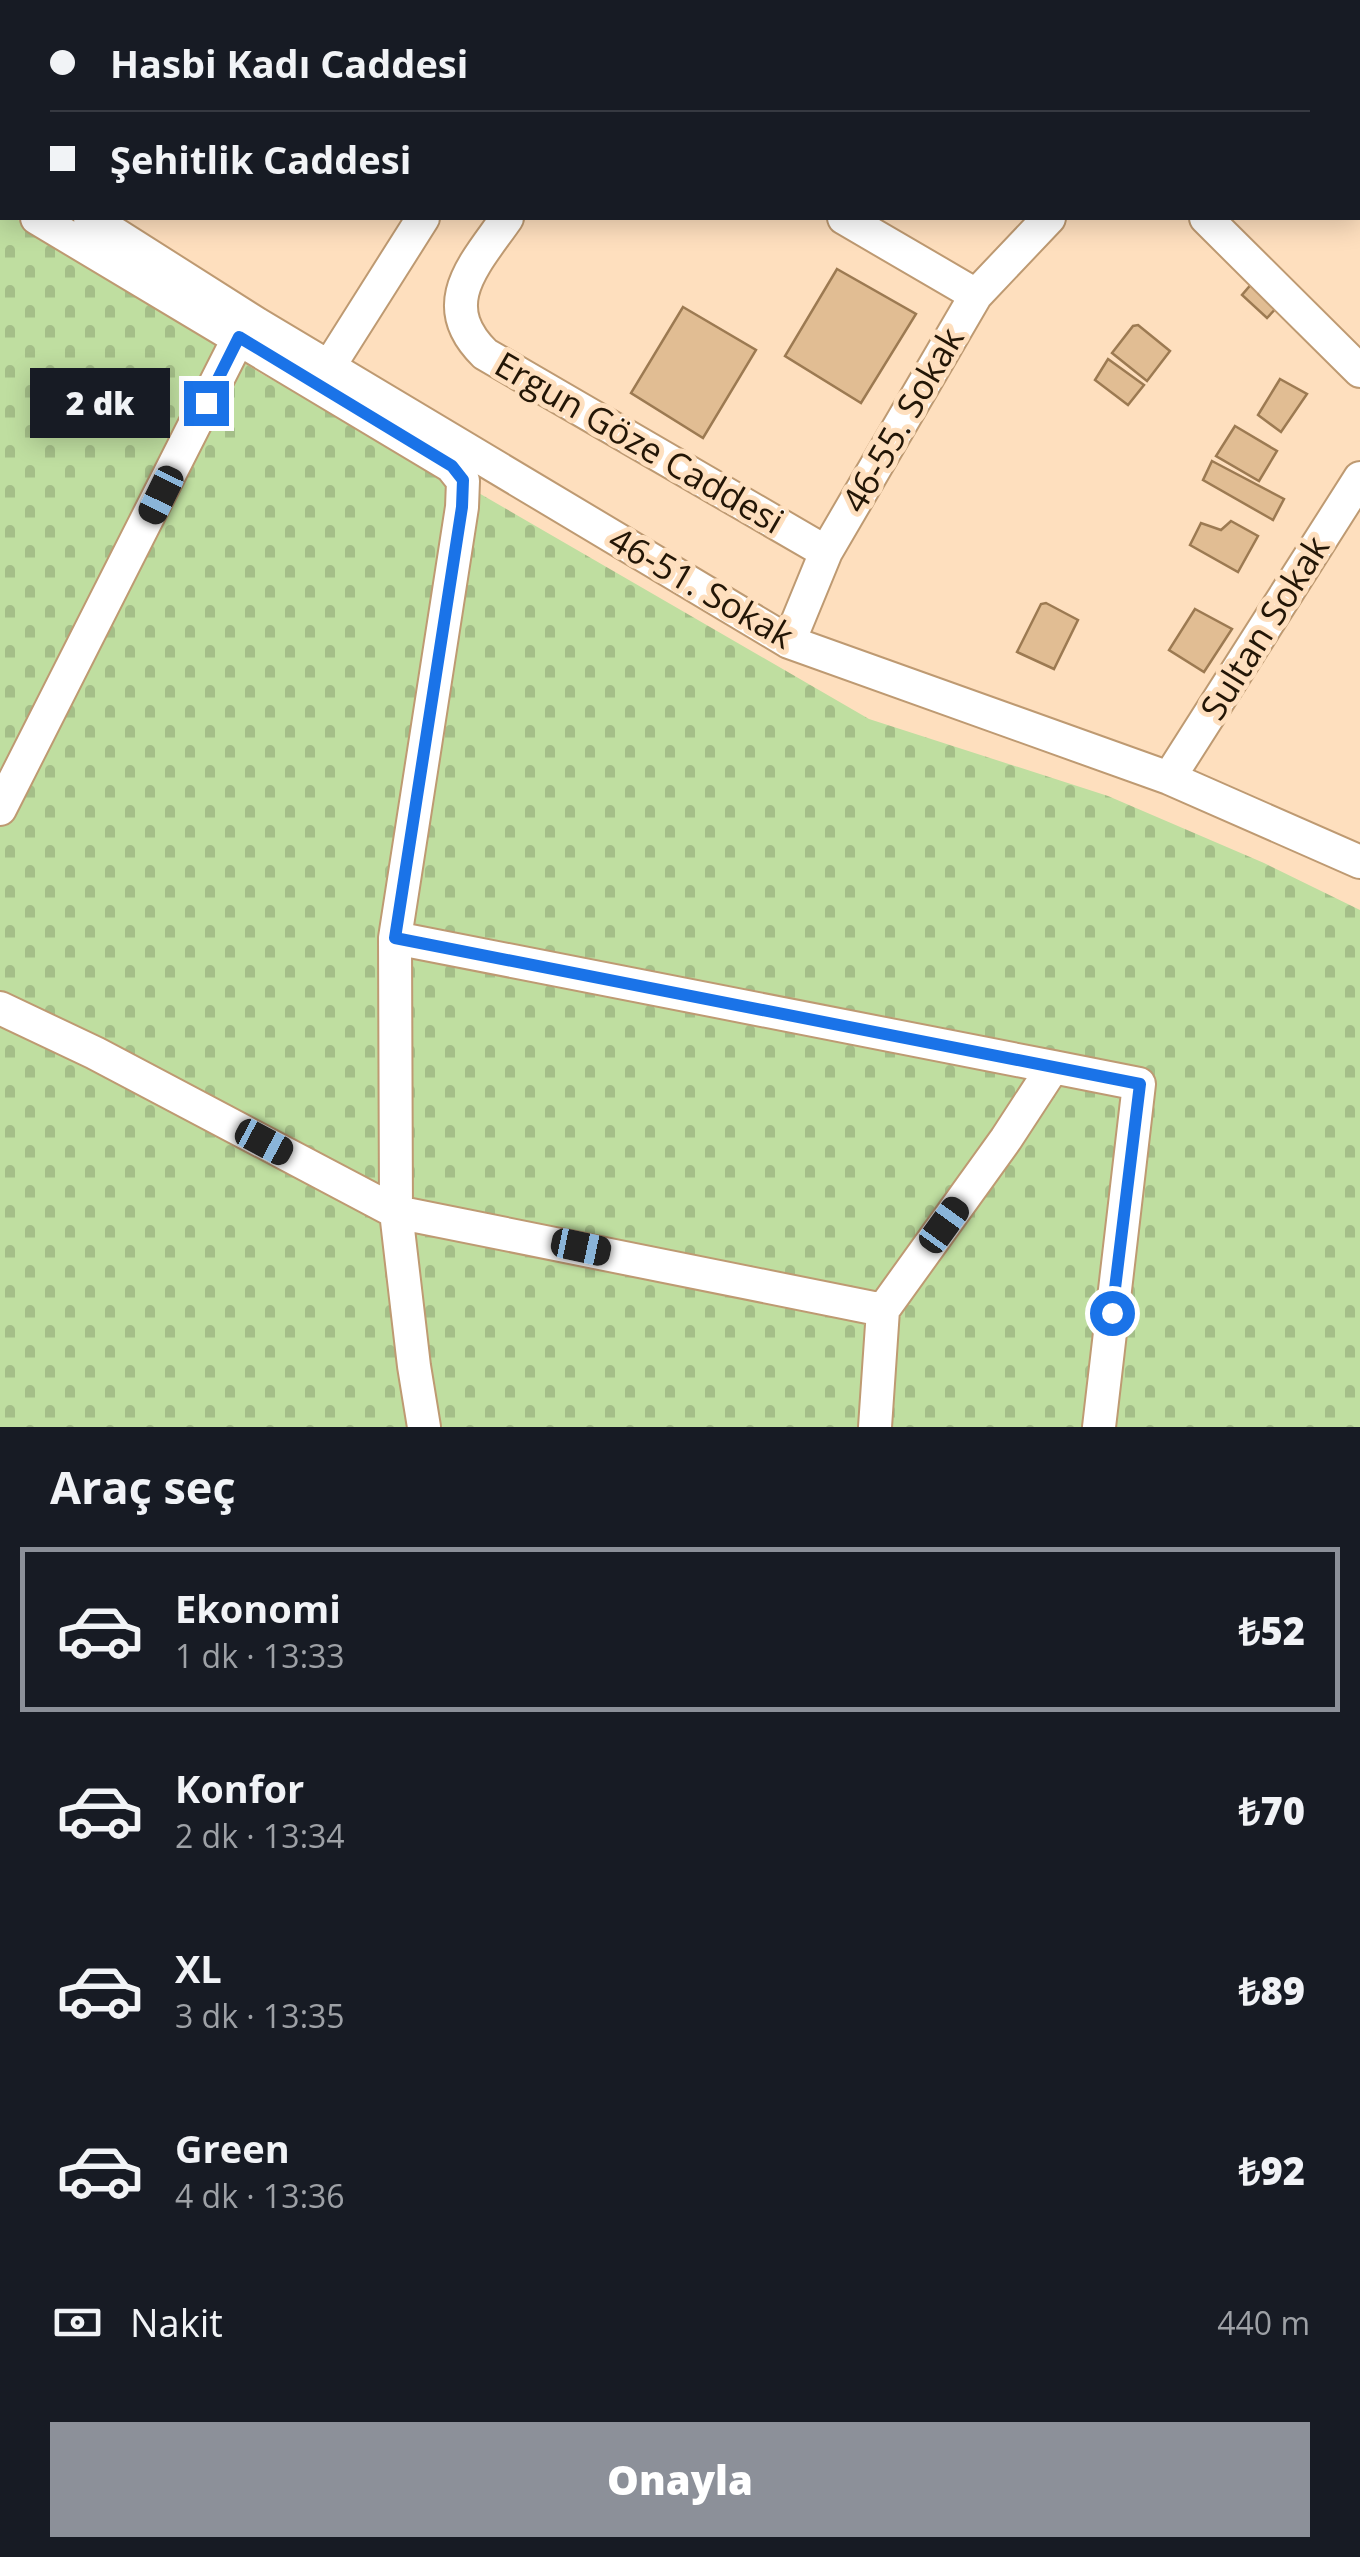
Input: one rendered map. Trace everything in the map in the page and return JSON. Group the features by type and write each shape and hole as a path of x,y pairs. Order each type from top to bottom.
{"street":[{"path":"40,220 452,466 463,480 395,938 396,1212 424,1427"},
{"name":"46-51. Sokak","path":"93,220 257,324 330,364 789,642 1170,778 1360,862"},
{"path":"330,364 422,220"},
{"name":"Ergun Göze Caddesi","path":"506,220 473,268 463,291 462,324 470,339 486,354 826,552"},
{"path":"847,220 976,295"},
{"name":"46-55. Sokak","path":"789,642 826,552 976,295 1047,220"},
{"path":"1208,220 1360,371"},
{"path":"0,809 239,337"},
{"name":"Sultan Sokak","path":"1170,778 1360,478"},
{"path":"395,938 1140,1084 1099,1427"},
{"path":"0,1008 96,1054 396,1212 883,1310"},
{"path":"874,1427 883,1310 1053,1067"}],"green space":[{"path":"0,220 18,220 262,374 458,481 869,719 1108,796 1264,863 1360,910 1360,1427 0,1427"}],"building":[{"path":"837,269 916,314 861,403 785,356"},
{"path":"1254,281 1290,293 1267,318 1242,295"},
{"path":"683,307 756,350 703,438 631,393"},
{"path":"1138,325 1170,351 1147,381 1112,353"},
{"path":"1108,359 1144,385 1128,405 1095,380"},
{"path":"1280,379 1307,394 1281,432 1258,415"},
{"path":"1235,426 1277,451 1259,481 1216,456"},
{"path":"1212,461 1284,499 1273,520 1203,480"},
{"path":"1231,521 1258,536 1238,572 1190,545 1201,523 1221,530"},
{"path":"1041,604 1078,620 1054,669 1017,652"},
{"path":"1195,609 1232,629 1204,672 1169,650"}],"route":[{"path":"206,403 239,337 452,466 463,480 395,938 1140,1084 1112,1313"}]}
